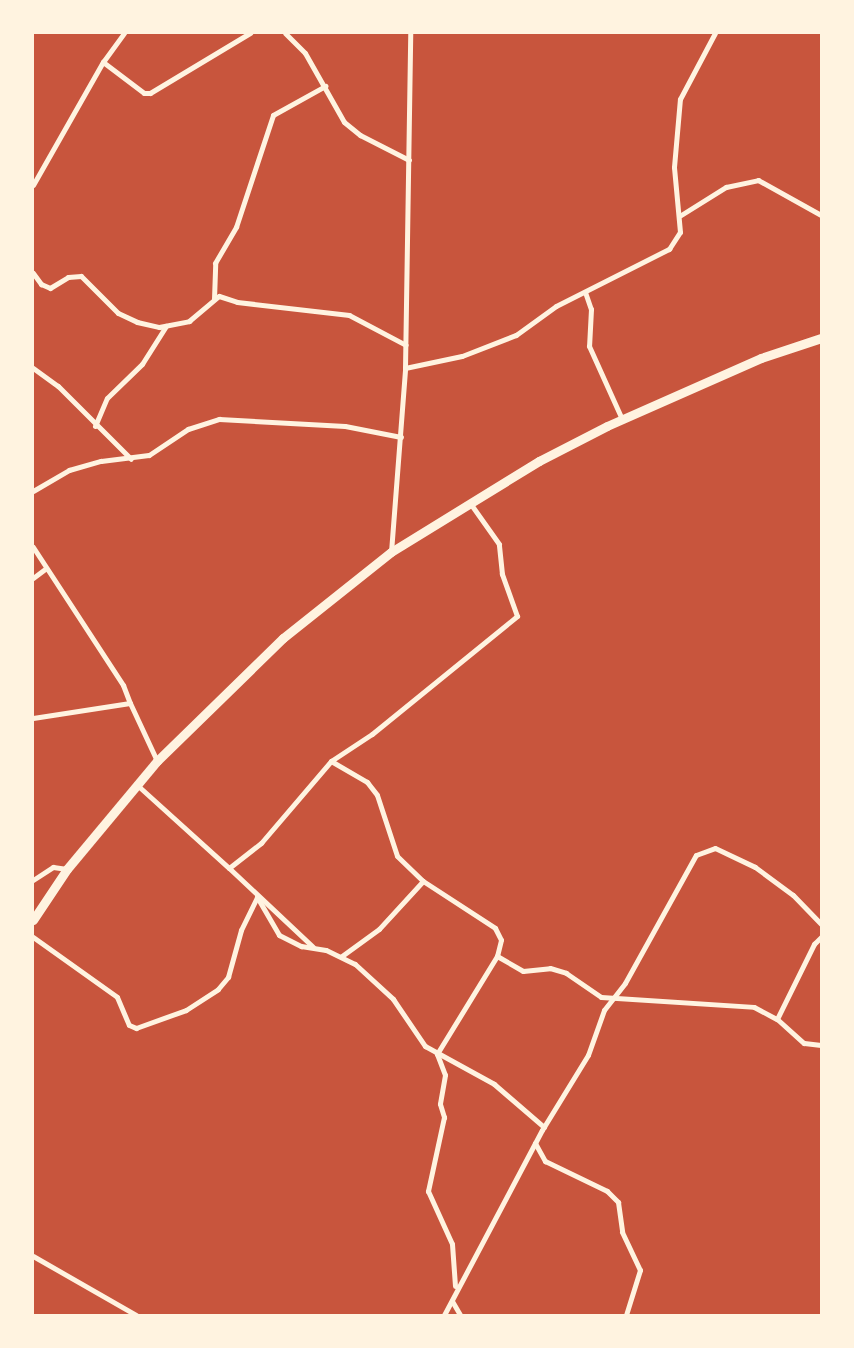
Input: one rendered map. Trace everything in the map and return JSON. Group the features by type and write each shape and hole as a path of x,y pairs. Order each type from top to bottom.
{"main road":[{"path":"33,920 68,869 157,761 283,638 391,552 539,461 621,419 761,358 821,338"}],"street":[{"path":"33,185 103,62 124,33"},
{"path":"103,62 144,93 150,93 250,33"},
{"path":"285,33 304,52 344,122 360,135 409,160"},
{"path":"391,552 406,345 410,33"},
{"path":"405,368 462,356 516,335 556,306 669,249 680,232 681,215 674,167 680,99 715,33"},
{"path":"214,298 215,263 236,227 273,115 325,86"},
{"path":"681,215 726,187 758,180 821,215"},
{"path":"33,273 41,284 50,288 68,276 81,276 118,313 137,322 166,326 189,321 219,296 237,302 349,315 406,345"},
{"path":"585,292 591,309 589,346 621,419"},
{"path":"95,426 107,398 142,364 166,326"},
{"path":"33,368 58,386 95,426 131,459"},
{"path":"33,491 69,470 101,461 149,455 188,429 219,419 345,426 401,437"},
{"path":"229,868 268,834 331,761 372,734 517,616 502,574 499,544 470,502"},
{"path":"33,546 45,570 123,685 157,761"},
{"path":"33,578 45,570"},
{"path":"33,718 130,704"},
{"path":"331,761 367,782 377,795 397,856 423,880 495,928 501,940 497,956 437,1054"},
{"path":"136,784 314,948"},
{"path":"455,1287 544,1127 588,1055 604,1010 615,997 691,861 706,848 727,853 755,867 793,895 821,924"},
{"path":"33,880 53,867 68,869"},
{"path":"342,956 379,929 423,880"},
{"path":"33,937 117,997 129,1024 136,1028 186,1010 218,989 228,977 241,930 257,897"},
{"path":"257,897 279,935 288,942 342,956 373,978 393,999 420,1041 437,1054 494,1084 544,1127"},
{"path":"777,1019 814,944 821,937"},
{"path":"497,956 524,971 550,968 566,973 594,994 672,999 718,1007 742,1005 777,1019 804,1043 821,1046"},
{"path":"437,1054 445,1075 440,1104 444,1116 428,1191 452,1244 455,1287 452,1301 444,1315"},
{"path":"536,1143 545,1161 607,1191 618,1202 622,1232 640,1270 626,1315"},
{"path":"33,1256 136,1315"},
{"path":"452,1301 460,1315"}]}
